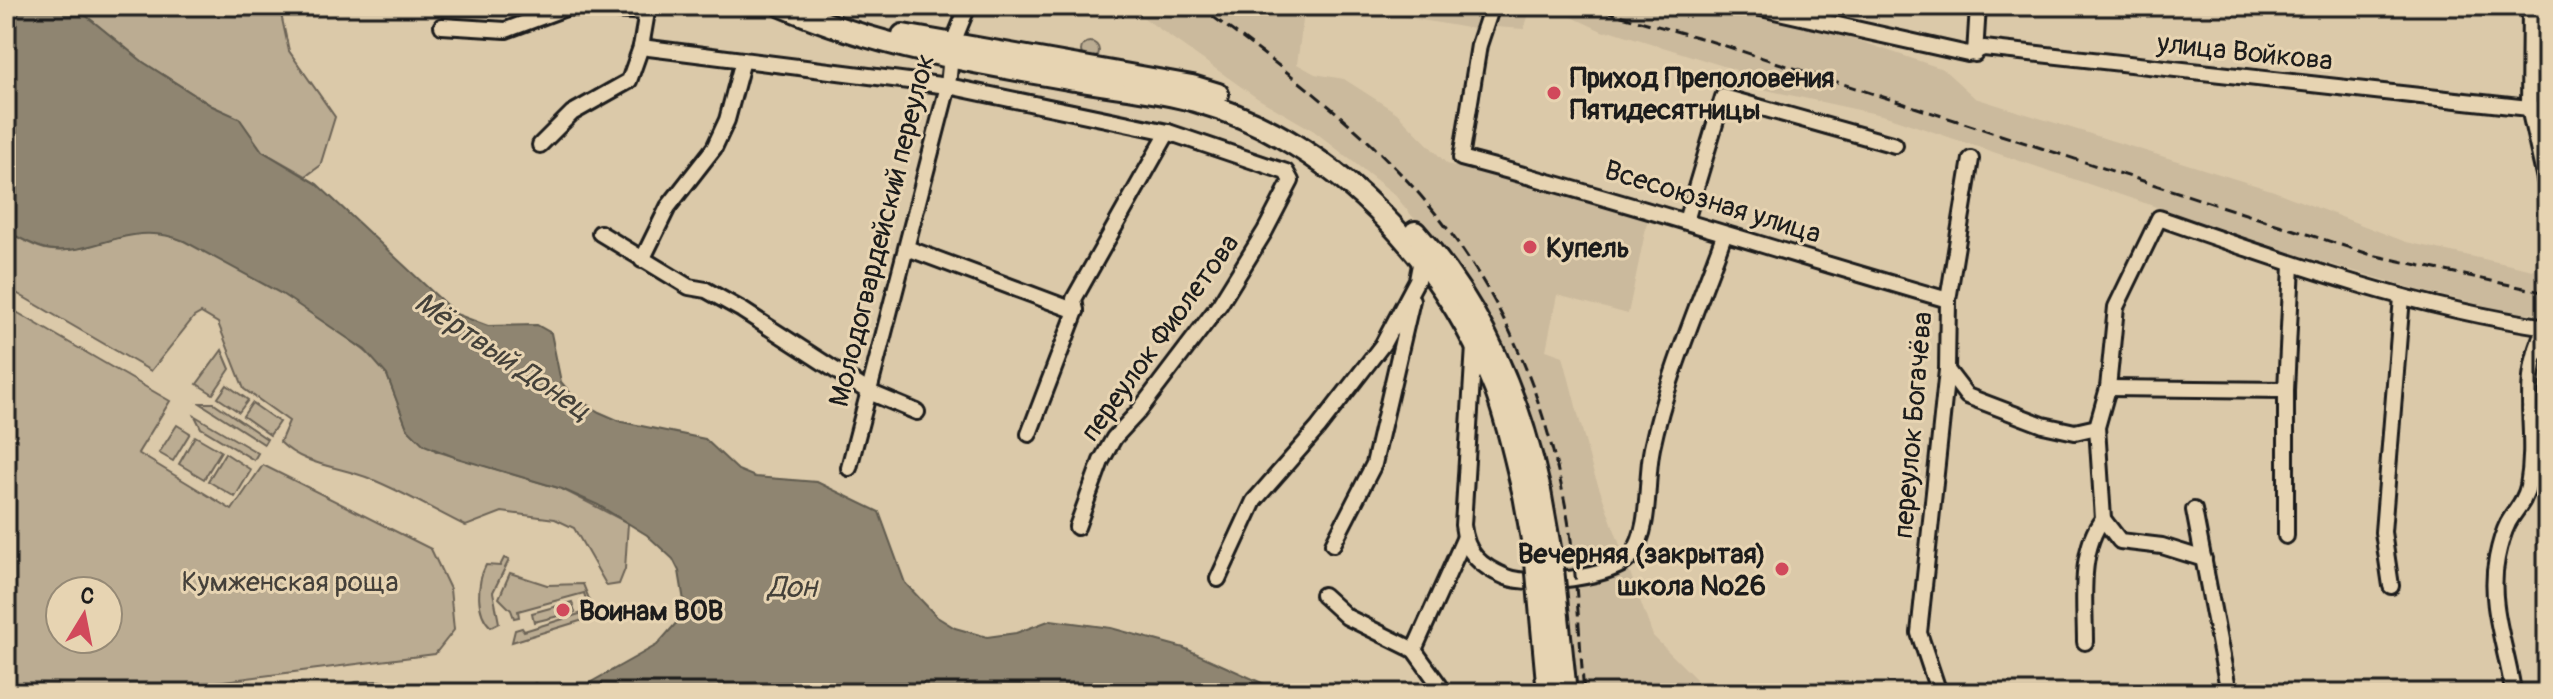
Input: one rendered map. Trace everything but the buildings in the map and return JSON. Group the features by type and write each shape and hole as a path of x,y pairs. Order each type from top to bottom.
{"highway":[{"path":"782,6 882,42 1192,86 1270,113 1315,141 1389,202 1433,252 1528,436 1548,693"},
{"path":"814,6 952,52 1191,100 1265,126 1307,152 1381,212 1421,259 1484,353"},
{"path":"1532,493 1552,559 1566,693"}],"street":[{"name":"Молодогвардейский переулок","path":"849,468 948,86 952,52 968,6"},
{"name":"Всесоюзная улица","path":"1492,6 1479,45 1461,158 1617,199 1724,235 1948,300"},
{"name":"улица Войкова","path":"1752,6 1884,38 1975,54 1984,48 2547,110"},
{"path":"1975,54 1978,6"},
{"path":"2530,6 2529,108 2547,188"},
{"path":"442,26 506,30 568,7 648,9 641,47 629,81 572,113 540,145"},
{"path":"641,47 948,86 1168,132 1074,299 1076,311 1029,434"},
{"path":"642,260 668,207 714,148 727,120 743,60"},
{"path":"1686,221 1723,97 1895,145"},
{"name":"переулок Фиолетова","path":"1077,527 1101,461 1114,438 1138,412 1220,304 1265,231 1291,181 1286,172 1275,166 1168,132"},
{"name":"переулок Богачёва","path":"1939,693 1919,633 1947,370 1948,300 1971,159"},
{"path":"2204,559 2162,546 2120,541 2103,519 2097,427 2108,388 2116,307 2159,218 2292,265 2402,297 2546,326 2529,370 2528,488 2519,509 2508,523 2496,561 2497,625 2504,635 2512,685"},
{"path":"600,233 689,287 706,290 742,310 869,392 917,412"},
{"path":"1464,539 1470,553 1483,567 1512,579 1592,577 1622,567 1641,535 1651,450 1665,399 1724,235"},
{"path":"907,248 1076,311"},
{"path":"1333,544 1374,464 1421,259"},
{"path":"2286,536 2286,390 2292,265"},
{"path":"1218,579 1254,501 1318,428 1383,344 1417,280"},
{"path":"2391,586 2383,532 2402,297"},
{"path":"1414,650 1464,539 1484,353"},
{"path":"1947,370 1967,396 2043,425 2075,432 2097,427"},
{"path":"2108,388 2286,390"},
{"path":"2194,510 2229,693"},
{"path":"2085,642 2085,584 2092,532 2103,519"},
{"path":"1323,595 1347,617 1414,650 1445,693"}],"shaded area":[{"path":"1127,6 1305,6 1297,64 1315,74 1344,79 1397,113 1447,164 1648,218 1628,314 1557,295 1546,350 1563,356 1592,468 1653,636 1696,679 1693,693 1577,693 1567,573 1548,488 1430,238 1394,194 1314,131 1257,98"},
{"path":"1401,6 1756,6 1943,69 1975,98 2274,191 2406,242 2547,273 2547,314 2516,313 2419,290 2296,254 1886,116 1734,83 1736,70 1612,31 1604,32 1570,16 1529,14 1524,29 1495,27 1485,31 1399,16"}],"green space":[{"path":"74,6 247,6 281,14 289,51 335,117 320,166 306,176 262,151 239,119 212,106 143,62"},
{"path":"1090,42 1099,51 1090,60 1081,51"},
{"path":"6,231 40,248 59,250 86,247 127,235 154,233 204,249 269,285 333,327 377,361 387,375 407,428 436,451 562,489 628,523 625,569 619,584 607,586 574,528 555,519 502,512 466,526 383,484 311,461 289,450 280,442 289,421 244,389 218,323 201,313 194,317 151,371 6,287"},
{"name":"Кумженская роща","path":"6,306 170,401 138,453 232,510 263,465 431,549 450,589 454,630 435,654 184,686 175,693 6,693"},
{"path":"222,350 230,369 213,394 197,384"},
{"path":"227,385 248,400 239,412 218,398"},
{"path":"200,403 214,403 267,439 264,444"},
{"path":"252,403 279,422 270,435 243,416"},
{"path":"195,416 258,453 254,460 201,428"},
{"path":"177,425 190,433 173,461 159,453"},
{"path":"195,436 221,451 204,479 179,464"},
{"path":"225,453 251,470 235,497 208,481"},
{"path":"504,558 509,560 493,592 499,623 491,627 480,606 481,580 486,565 500,566"},
{"path":"510,573 547,585 583,584 596,616 512,642 515,630 522,628 524,631 589,611 584,593 518,611 519,617 514,618 499,598"},
{"path":"572,602 575,612 534,622 532,613"}],"water":[{"name":"Дон","path":"6,6 74,6 143,62 212,106 239,118 262,151 317,184 456,314 488,326 537,325 551,333 561,382 573,396 599,412 622,422 705,439 738,470 755,477 817,482 879,512 905,583 937,617 955,628 987,637 1016,633 1051,620 1111,628 1184,648 1284,693 517,693 535,683 552,691 575,691 657,645 678,621 684,601 679,571 673,559 647,535 598,505 562,489 424,445 407,428 387,375 365,350 282,294 184,241 146,234 64,250 42,248 6,231"},
{"path":"379,681 425,690 474,684 499,693 321,693 356,682"}],"railway":[{"path":"1198,6 1328,105 1383,156 1432,209 1474,267 1510,332 1539,405 1562,489 1574,565 1584,693"},
{"path":"1586,6 1704,39 2372,255 2547,293"}],"place":[{"name":"Приход Преполовения Пятидесятницы","path":"1554,93"},
{"name":"Купель","path":"1530,247"},
{"name":"Вечерняя (закрытая) школа №26","path":"1782,569"},
{"name":"Воинам ВОВ","path":"563,610"}],"water label":[{"name":"Мёртвый Донец","path":"503,356"}]}
